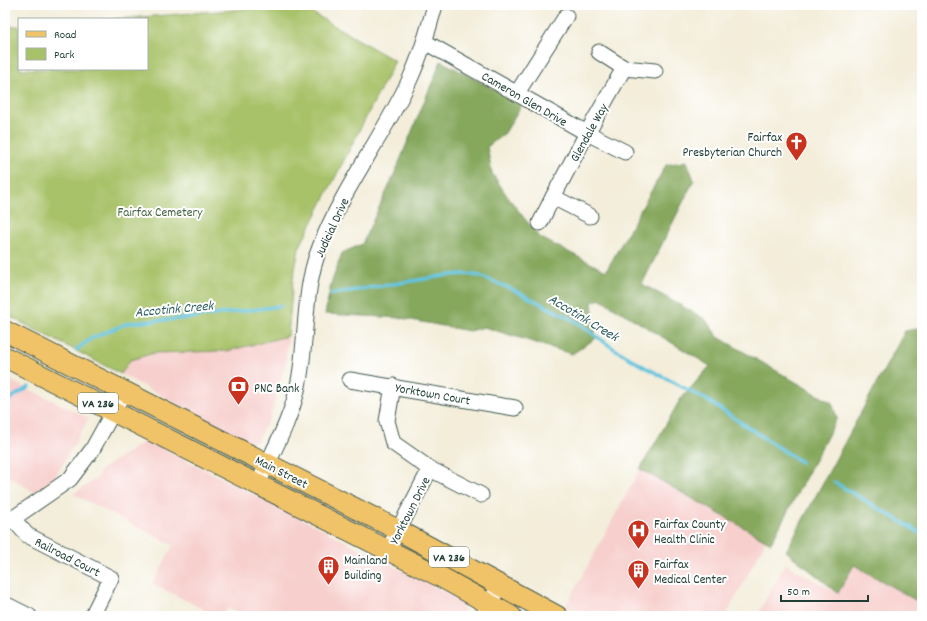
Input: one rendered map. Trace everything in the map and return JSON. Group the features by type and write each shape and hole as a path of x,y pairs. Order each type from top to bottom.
{"main road":[{"name":"Main Street","path":"5,331 398,530 557,616"},
{"name":"Main Street","path":"5,357 388,550 486,610 511,616"}],"street":[{"name":"Judicial Drive","path":"258,484 298,387 310,286 320,246 337,210 409,80 425,42 435,5"},
{"path":"517,93 566,16"},
{"name":"Cameron Glen Drive","path":"425,42 587,133 625,152"},
{"path":"599,52 624,68 655,71"},
{"name":"Glendale Way","path":"540,223 587,133 624,68"},
{"path":"553,197 590,216"},
{"name":"Yorktown Court","path":"350,380 393,386 515,408"},
{"name":"Yorktown Drive","path":"393,386 387,421 393,443 430,469 481,495"},
{"path":"9,522 70,479 92,450 124,392"},
{"name":"Yorktown Drive","path":"388,550 430,469"},
{"name":"Railroad Court","path":"9,522 27,535 111,578 92,616"},
{"path":"486,610 500,584"},
{"path":"5,604 29,616"}],"shaded area":[{"path":"288,336 286,360 271,415 257,441 250,443 121,374 130,360 154,353 227,351"},
{"path":"5,378 89,418 53,481 34,492 5,474"},
{"path":"147,440 463,601 465,616 235,616 237,612 227,608 223,616 217,616 153,584 173,545 73,494 96,479 102,469"},
{"path":"640,469 766,540 726,616 578,616 565,608"},
{"path":"785,564 838,593 854,565 922,604 922,616 757,616"}],"green space":[{"name":"Fairfax Cemetery","path":"299,5 395,61 299,248 293,280 288,336 227,351 154,353 130,360 121,374 5,314 5,27 18,26 18,70 148,70 148,18 127,18"},
{"path":"441,61 522,104 505,133 487,147 492,173 507,196 539,237 606,271 666,165 687,161 694,180 642,284 705,319 718,337 832,403 837,418 771,543 640,469 680,400 710,366 600,299 592,302 596,338 572,354 484,327 469,331 401,318 325,314 331,284 342,253 362,244 391,182"},
{"path":"922,328 922,604 854,565 838,593 786,551 905,331"}],"waterway":[{"name":"Accotink Creek","path":"331,294 449,275 466,274 480,276 514,290 575,321 613,348 641,365 705,399 801,462"},
{"name":"Accotink Creek","path":"76,350 92,338 128,323 190,318 281,306"},
{"name":"Accotink Creek","path":"5,402 29,387"},
{"name":"Accotink Creek","path":"834,482 922,534"}],"place":[{"name":"Fairfax Presbyterian Church","path":"797,162"},
{"name":"PNC Bank","path":"239,406"},
{"name":"Fairfax County Health Clinic","path":"639,550"},
{"name":"Mainland Building","path":"329,586"},
{"name":"Fairfax Medical Center","path":"639,590"}]}
